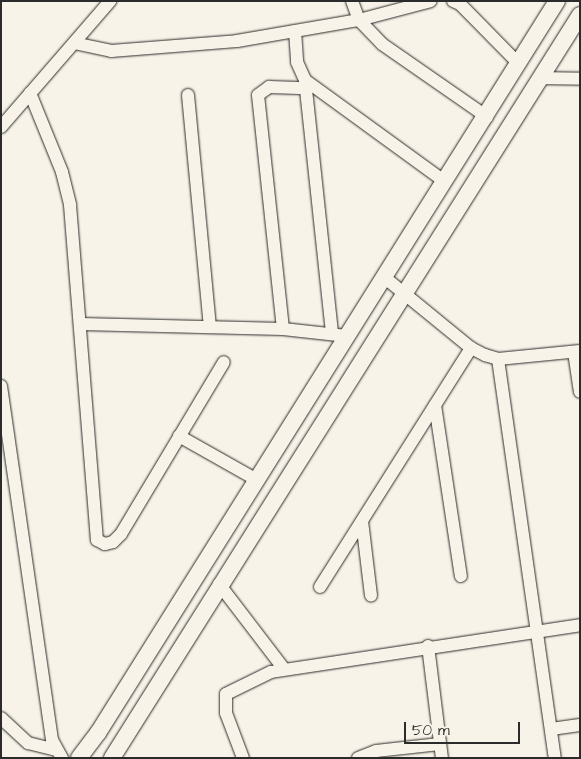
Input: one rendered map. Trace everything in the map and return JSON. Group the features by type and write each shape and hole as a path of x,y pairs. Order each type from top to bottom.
{"main road":[{"path":"79,758 98,733 256,480 340,335 384,277 444,181 487,117 557,1"},
{"path":"112,758 219,584 405,294 580,15"}],"street":[{"path":"1,127 110,1"},
{"path":"352,1 359,20 382,44 487,117"},
{"path":"74,43 111,51 237,41 359,20 431,1"},
{"path":"453,1 460,4 519,64"},
{"path":"81,324 283,329 340,335 305,84 297,62 295,31"},
{"path":"541,78 580,79"},
{"path":"283,329 258,103 262,90 305,84 444,181"},
{"path":"30,93 67,188 81,324 98,540 105,544 113,542 121,534 224,362"},
{"path":"188,95 210,327"},
{"path":"384,277 471,348 498,360 577,352 580,392"},
{"path":"320,587 471,348"},
{"path":"498,360 555,758"},
{"path":"1,386 7,464 59,754 28,743 1,718"},
{"path":"435,405 461,576"},
{"path":"179,436 256,480"},
{"path":"362,521 371,595"},
{"path":"219,584 284,669"},
{"path":"244,758 226,713 226,694 284,669 428,646 580,625"},
{"path":"428,646 442,758"},
{"path":"551,730 580,725"},
{"path":"358,758 376,751 440,744"}]}
